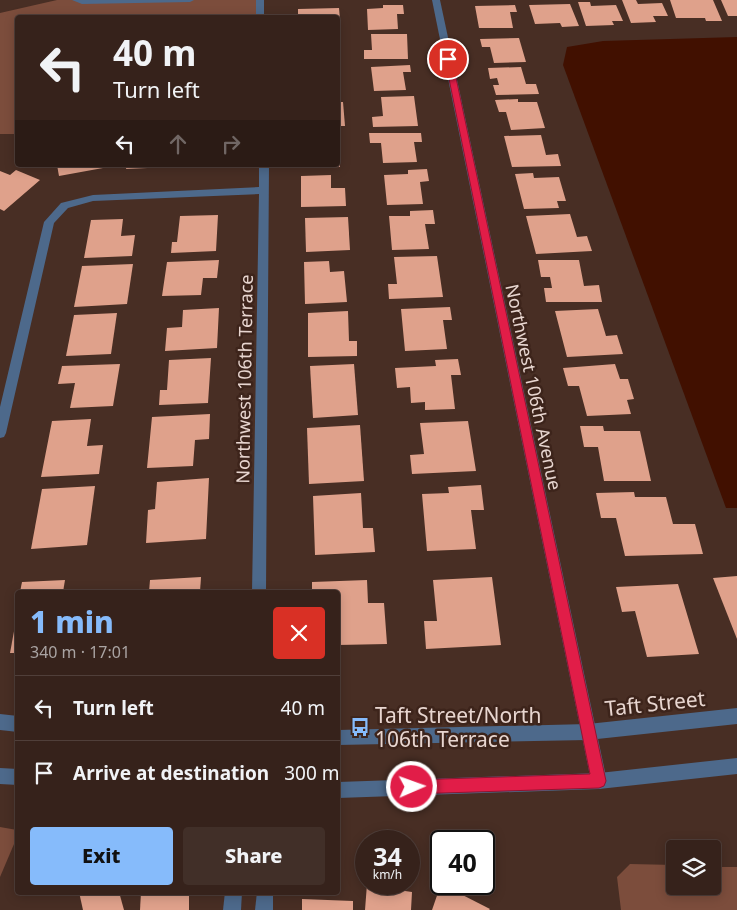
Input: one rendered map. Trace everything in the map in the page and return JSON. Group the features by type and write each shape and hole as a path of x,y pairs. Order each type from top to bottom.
{"street":[{"path":"76,0 82,2 190,0"},
{"path":"260,0 260,15"},
{"name":"Northwest 106th Avenue","path":"436,0 599,781"},
{"name":"Northwest 106th Terrace","path":"259,590 264,167"},
{"path":"0,433 49,222 66,205 93,198 264,190"},
{"name":"Taft Street","path":"340,738 588,732 737,716"},
{"path":"0,722 15,724"},
{"path":"340,790 599,781 737,766"},
{"path":"0,776 15,777"},
{"path":"232,910 234,895"},
{"path":"264,910 265,895"}],"shaded area":[{"path":"57,0 260,0 260,15 15,15 15,134 0,134 0,13"},
{"path":"737,37 737,508 726,508 563,65 567,47 603,41"},
{"path":"0,827 15,830 15,842 0,877"},
{"path":"630,864 666,865 666,895 721,895 721,867 737,867 737,910 621,910 617,877"}],"building":[{"path":"622,0 636,0 638,4 662,3 668,16 653,16 656,22 631,23"},
{"path":"670,0 713,0 722,21 706,21 705,18 676,18"},
{"path":"721,0 737,0 737,16 728,16"},
{"path":"578,2 590,2 591,6 616,5 623,21 612,21 614,25 586,26"},
{"path":"570,4 579,26 562,27 560,23 535,24 529,5"},
{"path":"383,5 403,5 404,14 397,14 398,29 368,30 367,9 383,8"},
{"path":"515,5 517,12 510,12 513,28 479,28 475,6"},
{"path":"339,8 340,15 298,15 298,9"},
{"path":"371,34 407,34 408,59 364,59 364,50 372,50"},
{"path":"519,38 526,62 494,63 490,47 482,47 480,39"},
{"path":"410,65 411,72 403,72 406,90 374,91 371,67"},
{"path":"521,67 526,84 536,84 539,94 496,95 493,85 499,85 497,78 490,79 488,68"},
{"path":"414,96 418,126 373,127 372,117 383,116 381,97"},
{"path":"518,99 518,102 537,102 545,128 511,130 506,112 499,112 495,100"},
{"path":"340,102 343,102 345,126 340,126"},
{"path":"369,133 421,133 422,142 414,142 417,162 383,163 381,143 370,143"},
{"path":"541,135 546,155 558,154 561,166 512,167 504,136"},
{"path":"57,167 108,167 59,176"},
{"path":"126,167 169,167 126,169"},
{"path":"181,167 231,167 181,168"},
{"path":"302,167 340,167 302,168"},
{"path":"427,169 429,181 420,182 423,204 387,205 384,175 408,174 408,170"},
{"path":"16,170 40,180 4,211 0,209 0,171 10,175"},
{"path":"533,173 534,178 559,177 566,201 557,201 559,208 524,209 515,174"},
{"path":"331,175 331,188 345,188 346,206 301,207 301,176"},
{"path":"433,210 435,224 425,224 429,249 392,250 389,216 410,216 410,211"},
{"path":"570,214 577,237 587,236 592,251 536,254 526,216"},
{"path":"218,215 216,251 171,253 172,242 177,242 180,216"},
{"path":"348,217 350,250 306,252 305,218"},
{"path":"123,219 121,236 135,235 132,256 84,258 91,220"},
{"path":"437,256 443,297 389,299 388,284 397,284 394,257"},
{"path":"219,260 217,278 203,278 201,295 162,296 167,262"},
{"path":"538,260 579,260 584,286 599,285 602,302 546,302 544,288 552,288 550,277 541,277"},
{"path":"329,261 330,272 344,271 347,302 305,304 304,262"},
{"path":"133,264 127,304 74,307 82,266"},
{"path":"450,307 452,320 443,320 447,349 405,351 401,309"},
{"path":"219,308 217,348 165,351 167,328 182,327 183,310"},
{"path":"598,309 606,336 617,335 623,354 567,357 555,311"},
{"path":"348,311 349,341 357,341 357,356 308,357 308,313"},
{"path":"117,313 111,354 66,356 74,315"},
{"path":"211,358 208,403 159,405 160,390 167,390 169,360"},
{"path":"458,359 461,375 451,375 455,409 425,410 425,402 411,403 410,387 397,388 395,368 436,366 435,360"},
{"path":"120,364 113,406 70,408 75,383 58,384 62,366"},
{"path":"354,364 358,415 313,418 310,366"},
{"path":"615,364 620,379 628,379 634,399 627,400 631,414 587,416 579,386 568,386 563,368"},
{"path":"210,414 209,439 195,440 193,466 147,468 152,417"},
{"path":"91,419 87,446 103,445 99,474 41,477 52,421"},
{"path":"468,421 476,471 412,474 410,455 424,454 420,423"},
{"path":"360,425 364,481 309,484 307,428"},
{"path":"580,426 603,426 604,431 640,431 651,481 604,481 598,447 584,447"},
{"path":"209,478 206,539 146,543 148,510 155,509 157,482"},
{"path":"481,485 484,510 471,510 476,549 427,551 422,494 449,493 448,487"},
{"path":"95,486 87,545 31,549 42,489"},
{"path":"634,492 635,497 666,497 673,524 695,524 703,554 625,556 616,518 601,518 596,493"},
{"path":"361,493 363,528 373,528 375,552 315,555 313,496"},
{"path":"737,576 737,639 713,578"},
{"path":"201,577 200,590 149,590 150,580"},
{"path":"492,577 501,645 426,649 424,621 437,621 433,580"},
{"path":"65,580 63,590 20,590 22,582"},
{"path":"367,580 368,603 384,603 387,644 340,645 340,590 312,590 312,582"},
{"path":"678,584 699,654 647,657 635,611 622,612 616,587"},
{"path":"15,626 15,653 10,653"},
{"path":"80,895 120,895 124,910 83,910"},
{"path":"141,895 189,895 189,910 140,910"},
{"path":"366,895 412,895 411,910 365,910"},
{"path":"437,895 463,895 490,909 489,910 432,910"},
{"path":"302,899 353,901 353,910 302,910"}],"place":[{"name":"Taft Street/North 106th Terrace","path":"360,727"}],"route":[{"path":"412,787 599,781 448,59"}]}
